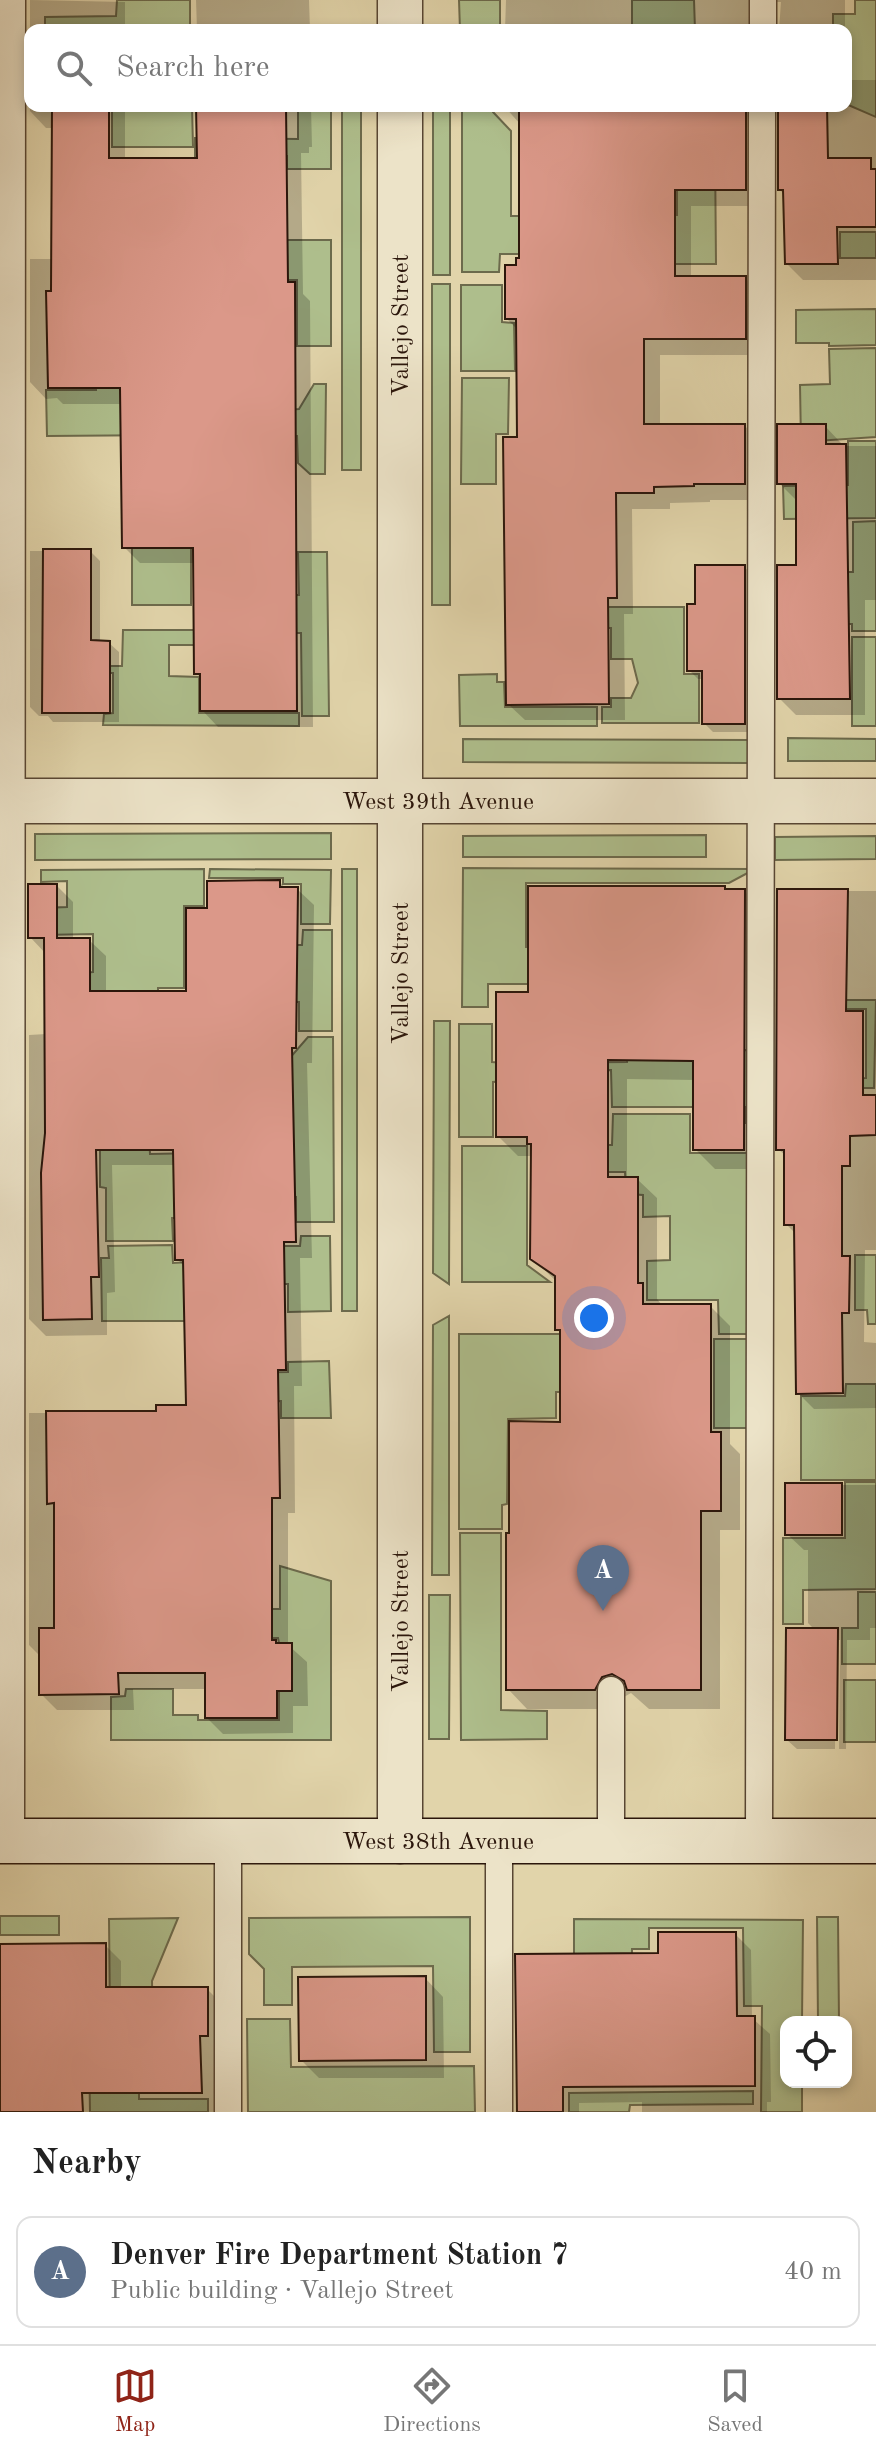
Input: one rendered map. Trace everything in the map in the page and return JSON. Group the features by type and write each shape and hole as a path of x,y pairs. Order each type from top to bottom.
{"street":[{"path":"400,0 400,24"},
{"name":"Vallejo Street","path":"400,112 400,1841"},
{"name":"West 39th Avenue","path":"6,801 876,801"},
{"name":"West 38th Avenue","path":"5,1841 876,1841"}],"lane":[{"path":"5,1841 6,801 12,0"},
{"path":"763,0 763,24"},
{"path":"759,1841 762,112"},
{"path":"611,1690 611,1841"},
{"path":"228,1841 228,2112"},
{"path":"499,1841 499,2112"}],"green space":[{"path":"117,0 190,0 190,24 45,24 45,17 116,16"},
{"path":"459,0 500,0 500,24 460,24"},
{"path":"632,0 694,0 695,24 632,24"},
{"path":"855,0 876,0 876,117 852,107 852,24 833,24 833,14 855,14"},
{"path":"112,112 192,112 193,147 112,147"},
{"path":"298,112 331,112 331,169 287,169 287,156 223,156 195,163 195,138 298,139"},
{"path":"342,112 361,112 361,470 342,470"},
{"path":"433,112 450,112 450,275 433,275"},
{"path":"462,112 493,112 511,131 511,216 640,216 640,254 500,254 499,272 462,272"},
{"path":"677,149 715,149 716,264 645,264 644,215 677,215"},
{"path":"840,232 876,232 876,258 840,258"},
{"path":"286,240 331,240 331,346 297,346 297,280 287,280"},
{"path":"432,284 450,284 450,605 432,605"},
{"path":"461,285 502,285 502,322 514,323 515,371 461,371"},
{"path":"876,309 876,345 796,343 796,310"},
{"path":"876,348 876,437 801,442 800,385 830,384 829,349"},
{"path":"96,351 171,435 47,436 46,390 96,390"},
{"path":"462,378 509,378 508,434 496,434 496,484 461,484"},
{"path":"314,384 326,384 325,474 310,474 298,463 297,436 281,436 281,410 299,409"},
{"path":"848,441 876,441 876,518 784,519 783,486 848,485"},
{"path":"876,521 876,631 852,631 852,624 791,624 820,572 853,572 853,522"},
{"path":"191,523 191,605 132,605 132,544"},
{"path":"298,552 327,552 329,716 302,716 301,633 284,633 284,595 299,595"},
{"path":"604,607 684,607 684,674 699,674 699,723 602,723 602,707 611,707 611,698 631,698 638,683 632,659 611,659 611,628 604,628"},
{"path":"123,630 196,630 195,645 169,645 169,676 199,677 199,713 299,713 299,726 103,725 104,714 113,713 113,673 98,673 98,666 122,666"},
{"path":"852,637 876,637 876,726 852,726"},
{"path":"497,674 497,682 504,682 505,707 597,707 597,726 460,726 459,675"},
{"path":"788,738 876,739 876,761 788,761"},
{"path":"463,739 751,740 751,763 463,762"},
{"path":"331,833 331,859 35,860 35,834"},
{"path":"706,835 706,857 463,857 463,836"},
{"path":"876,836 876,859 775,860 775,837"},
{"path":"463,868 755,869 729,883 526,883 526,947 695,948 632,984 488,984 488,1007 462,1007"},
{"path":"204,869 204,906 184,906 184,988 158,988 158,1061 48,1079 77,973 93,972 93,934 42,935 42,908 67,907 67,881 41,882 41,870"},
{"path":"210,869 331,870 330,924 301,924 301,884 283,884 283,878 209,878"},
{"path":"342,869 357,869 357,1311 342,1311"},
{"path":"303,930 332,930 332,1031 299,1031 299,1002 280,1002 285,945 302,945"},
{"path":"799,1000 876,1000 874,1088 802,1088 802,1079 866,1078 866,1009 799,1009"},
{"path":"434,1021 450,1021 449,1284 433,1273"},
{"path":"459,1024 492,1024 492,1062 506,1063 506,1081 493,1082 493,1137 459,1137"},
{"path":"308,1037 333,1037 334,1222 296,1222 296,1197 279,1197 293,1167 293,1103 275,1075"},
{"path":"753,1050 754,1123 746,1123 746,1107 612,1107 611,1070 509,1071 509,1063 627,1062 627,1051"},
{"path":"613,1114 690,1114 690,1153 753,1153 753,1334 719,1334 718,1300 647,1300 647,1261 670,1260 670,1216 643,1217 643,1195 626,1194 625,1172 532,1172 532,1145 612,1145"},
{"path":"149,1130 150,1154 200,1153 190,1218 172,1218 173,1241 106,1241 106,1188 100,1187 100,1139"},
{"path":"462,1146 527,1146 527,1265 550,1282 462,1282"},
{"path":"301,1236 330,1236 331,1311 288,1312 288,1284 204,1284 282,1246 300,1246"},
{"path":"172,1245 173,1263 191,1262 199,1321 102,1321 101,1258 109,1258 108,1246"},
{"path":"855,1255 876,1255 876,1324 868,1324 867,1310 855,1310"},
{"path":"449,1316 449,1575 432,1575 433,1325"},
{"path":"459,1334 647,1334 602,1392 556,1392 556,1418 508,1419 507,1504 502,1505 502,1529 459,1529"},
{"path":"714,1339 747,1339 747,1428 714,1428"},
{"path":"329,1361 331,1418 281,1418 281,1401 210,1402 210,1373 288,1372 288,1362"},
{"path":"846,1384 876,1384 876,1480 801,1480 801,1396 845,1396"},
{"path":"845,1482 876,1482 876,1589 803,1590 803,1624 783,1624 783,1538 845,1538"},
{"path":"460,1533 501,1533 501,1710 547,1711 547,1739 461,1740"},
{"path":"280,1566 331,1581 331,1740 111,1740 111,1697 125,1696 126,1689 173,1689 173,1715 198,1715 198,1720 279,1720 279,1691 292,1691 292,1643 279,1643 278,1638 200,1638 264,1609 280,1609"},
{"path":"858,1592 876,1592 876,1664 842,1664 842,1628 858,1628"},
{"path":"429,1595 450,1595 449,1739 429,1739"},
{"path":"844,1680 876,1680 876,1742 844,1742"},
{"path":"0,1916 59,1916 59,1935 0,1935"},
{"path":"470,1917 470,2052 434,2052 433,1966 292,1967 292,2005 264,2005 264,1969 249,1954 249,1918"},
{"path":"817,1917 838,1917 839,2016 818,2016"},
{"path":"178,1918 152,1981 153,2037 139,2038 139,2099 208,2099 208,2112 90,2112 89,2046 0,2017 110,2016 109,1919"},
{"path":"574,1919 803,1920 802,2016 780,2016 780,2088 802,2088 802,2112 761,2112 762,2006 744,2006 743,1928 649,1928 649,1949 632,1949 631,2012 574,2011"},
{"path":"247,2019 290,2019 291,2067 474,2066 475,2112 248,2112"},
{"path":"753,2091 753,2104 630,2105 629,2112 569,2112 569,2093"}],"building":[{"path":"52,112 109,112 109,158 197,158 196,112 286,112 288,282 295,282 297,711 200,711 200,674 194,674 193,548 122,548 120,388 48,388 46,291 51,291"},
{"path":"519,112 746,112 746,190 675,190 675,276 746,276 746,339 644,339 644,424 745,424 745,484 694,484 654,487 654,493 616,493 617,598 608,598 609,704 506,705 503,437 517,437 516,319 505,319 505,265 516,265 516,258 519,258"},
{"path":"778,112 827,112 828,158 871,158 871,169 876,169 876,227 837,227 838,264 785,264 783,190 778,190"},
{"path":"777,424 826,424 826,444 846,444 850,699 777,699 777,565 796,565 796,484 777,484"},
{"path":"43,549 91,549 91,640 110,641 110,713 42,713"},
{"path":"695,565 745,565 745,724 702,724 702,671 687,671 687,604 695,604"},
{"path":"280,880 280,887 298,887 296,1048 292,1048 296,1242 284,1242 286,1370 278,1370 280,1498 272,1498 272,1640 292,1643 292,1691 277,1691 277,1718 205,1718 205,1673 118,1673 119,1694 39,1695 39,1628 54,1628 54,1503 47,1504 46,1411 156,1411 156,1405 186,1405 183,1260 175,1260 173,1150 96,1150 99,1277 91,1277 92,1319 43,1320 44,938 28,938 28,884 57,884 57,938 90,938 90,991 186,991 186,908 207,908 207,881"},
{"path":"528,886 725,886 725,889 745,889 744,1150 693,1150 693,1061 608,1060 608,1177 638,1177 638,1283 643,1283 643,1304 711,1304 711,1432 721,1432 721,1511 701,1511 701,1690 627,1690 624,1681 612,1674 602,1677 595,1690 506,1690 509,1421 560,1422 560,1330 555,1330 555,1276 530,1259 531,1144 527,1144 527,1137 496,1137 496,992 528,992"},
{"path":"777,889 848,889 846,1011 863,1011 863,1095 876,1095 876,1135 850,1136 850,1166 842,1166 842,1256 850,1256 849,1313 842,1313 843,1393 796,1394 794,1225 784,1225 784,1150 776,1150"},
{"path":"785,1483 842,1483 842,1535 785,1535"},
{"path":"786,1628 838,1628 837,1740 785,1740"},
{"path":"658,1932 736,1932 737,2016 755,2016 755,2086 563,2087 563,2112 517,2112 515,1954 658,1953"},
{"path":"106,1943 106,1987 208,1987 208,2036 200,2036 202,2093 82,2093 83,2112 0,2112 0,1944"},
{"path":"426,1976 426,2060 299,2061 298,1977"}],"place":[{"name":"Denver Fire Department Station 7","path":"603,1611"}]}
